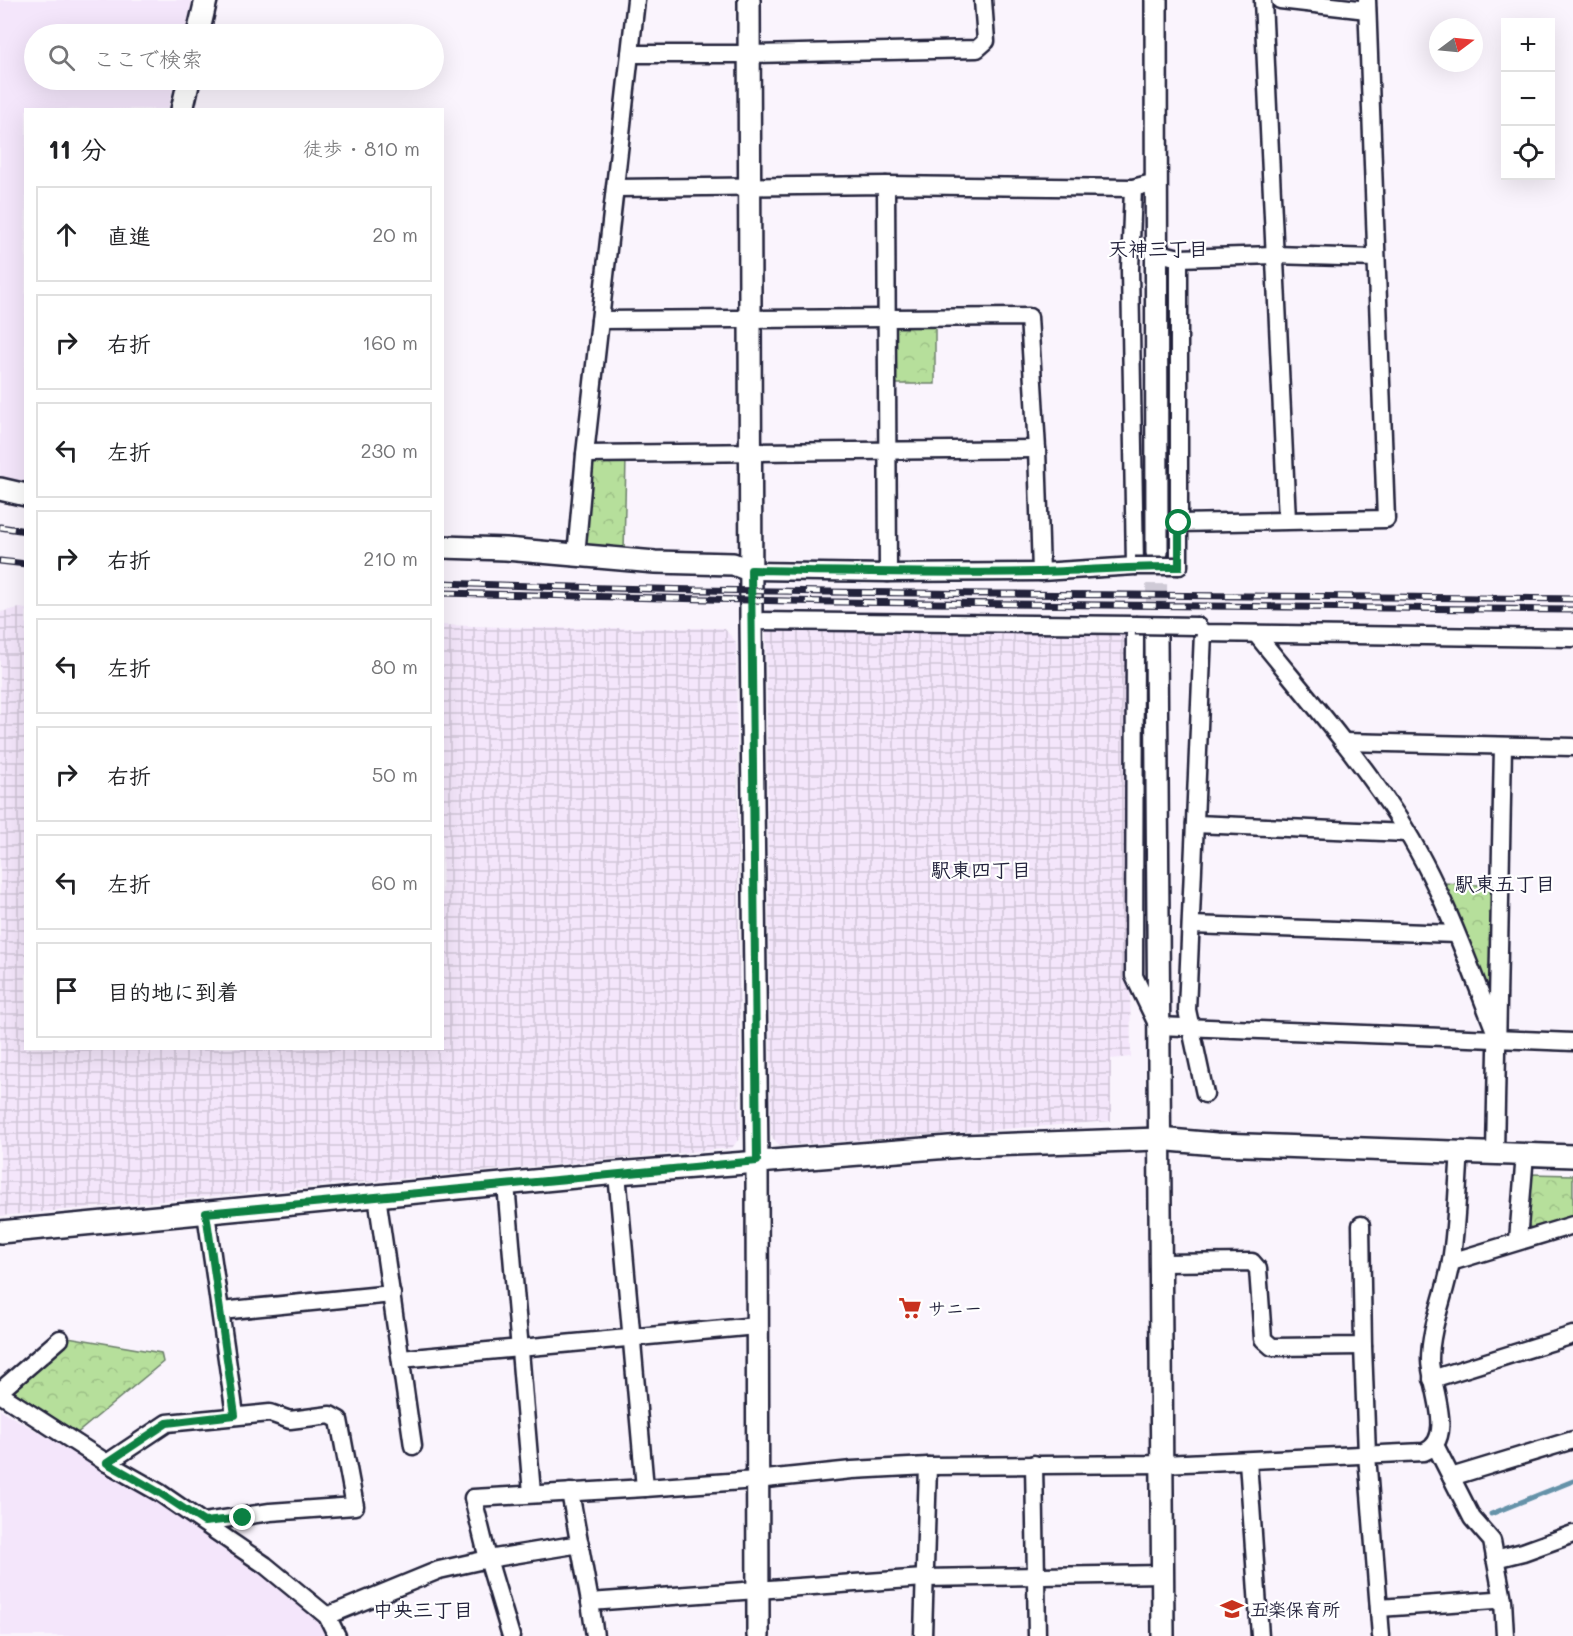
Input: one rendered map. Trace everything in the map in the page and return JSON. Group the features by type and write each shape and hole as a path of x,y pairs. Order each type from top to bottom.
{"street":[{"path":"200,24 206,0"},
{"path":"576,556 585,454 636,0"},
{"path":"749,0 758,1636"},
{"path":"630,54 977,49 986,41 983,0"},
{"path":"1156,0 1157,553"},
{"path":"1263,0 1287,520"},
{"path":"1179,523 1386,519 1367,5 1280,0"},
{"path":"182,108 187,90"},
{"path":"615,188 886,185 1133,188 1156,182"},
{"path":"886,185 888,573"},
{"path":"1133,188 1130,269 1135,566"},
{"path":"1156,252 1179,258 1274,255 1376,258"},
{"path":"444,547 506,549 655,562 733,564 751,570 888,573 1041,572 1135,566 1179,567 1179,258"},
{"path":"600,320 1029,317 1041,572"},
{"path":"585,454 1037,449"},
{"path":"0,489 24,495"},
{"path":"751,621 1135,625 1256,634 1331,633 1573,638"},
{"path":"1135,625 1134,976 1158,1026"},
{"path":"1200,629 1187,1010 1205,1094"},
{"path":"1256,634 1343,742 1391,807 1407,833 1434,884 1498,1039"},
{"path":"1156,636 1163,1636"},
{"path":"1343,742 1573,747"},
{"path":"1495,1153 1503,746"},
{"path":"1195,824 1407,833"},
{"path":"1191,924 1456,934"},
{"path":"1158,1026 1573,1042"},
{"path":"0,1232 617,1173 962,1146 1158,1139 1216,1144 1573,1156"},
{"path":"1460,1151 1451,1262 1431,1342 1432,1379 1440,1408 1441,1426 1436,1446 1472,1518 1492,1542 1503,1600 1506,1636"},
{"path":"1518,1240 1525,1154"},
{"path":"617,1173 645,1488"},
{"path":"506,1184 532,1493"},
{"path":"377,1196 413,1446"},
{"path":"206,1213 235,1415"},
{"path":"1451,1262 1573,1225"},
{"path":"1361,1226 1367,1455 1381,1636"},
{"path":"1160,1263 1252,1262 1258,1269 1263,1339 1272,1347 1363,1346"},
{"path":"220,1311 392,1294"},
{"path":"401,1359 756,1326"},
{"path":"1432,1379 1573,1335"},
{"path":"60,1339 0,1392 107,1463 160,1493 265,1565 327,1616 337,1636"},
{"path":"107,1463 167,1423 270,1413 290,1420 330,1415 339,1420 355,1506 270,1512 204,1522"},
{"path":"1451,1477 1573,1440"},
{"path":"511,1636 472,1498 756,1480 852,1470 928,1466 1248,1461 1424,1452 1436,1446"},
{"path":"1248,1461 1260,1636"},
{"path":"1034,1464 1037,1636"},
{"path":"922,1636 928,1466"},
{"path":"570,1492 595,1636"},
{"path":"1495,1559 1523,1552 1573,1534"},
{"path":"327,1616 439,1570 488,1559 580,1544"},
{"path":"590,1602 924,1578 1164,1574"},
{"path":"1379,1608 1495,1600"}],"shaded area":[{"path":"0,0 192,0 187,24 24,24 24,90 173,90 168,108 24,108 24,488 0,482"},
{"path":"24,609 24,1050 444,1050 444,625 530,628 724,628 736,642 741,1136 732,1148 0,1216 0,612"},
{"path":"766,625 1126,631 1131,1057 1111,1059 1111,1121 780,1146 771,1136"},
{"path":"0,1410 199,1524 326,1627 331,1636 0,1636"}],"green space":[{"path":"894,323 935,323 935,384 894,384"},
{"path":"626,458 624,552 587,550 582,544 592,461"},
{"path":"1444,883 1494,886 1492,983 1488,986 1483,984"},
{"path":"1530,1174 1573,1175 1573,1217 1532,1230 1528,1224"},
{"path":"68,1337 161,1353 163,1362 76,1434 9,1390"}],"waterway":[{"path":"1491,1514 1573,1481"}],"tunnel":[{"path":"1156,636 1157,553"}],"railway":[{"path":"0,527 24,531"},
{"path":"0,561 24,564"},
{"path":"444,583 866,592 1573,599"},
{"path":"444,593 834,602 1573,610"}],"place":[{"name":"サニー","path":"910,1308"},
{"name":"五楽保育所","path":"1232,1609"}],"district":[{"name":"天神三丁目","path":"1158,248"},
{"name":"駅東四丁目","path":"981,869"},
{"name":"駅東五丁目","path":"1505,883"},
{"name":"中央三丁目","path":"423,1609"}],"route":[{"path":"243,1518 204,1522 160,1493 107,1463 167,1423 235,1415 206,1213 757,1161 751,570 888,573 1041,572 1135,566 1179,567 1179,523"}]}
